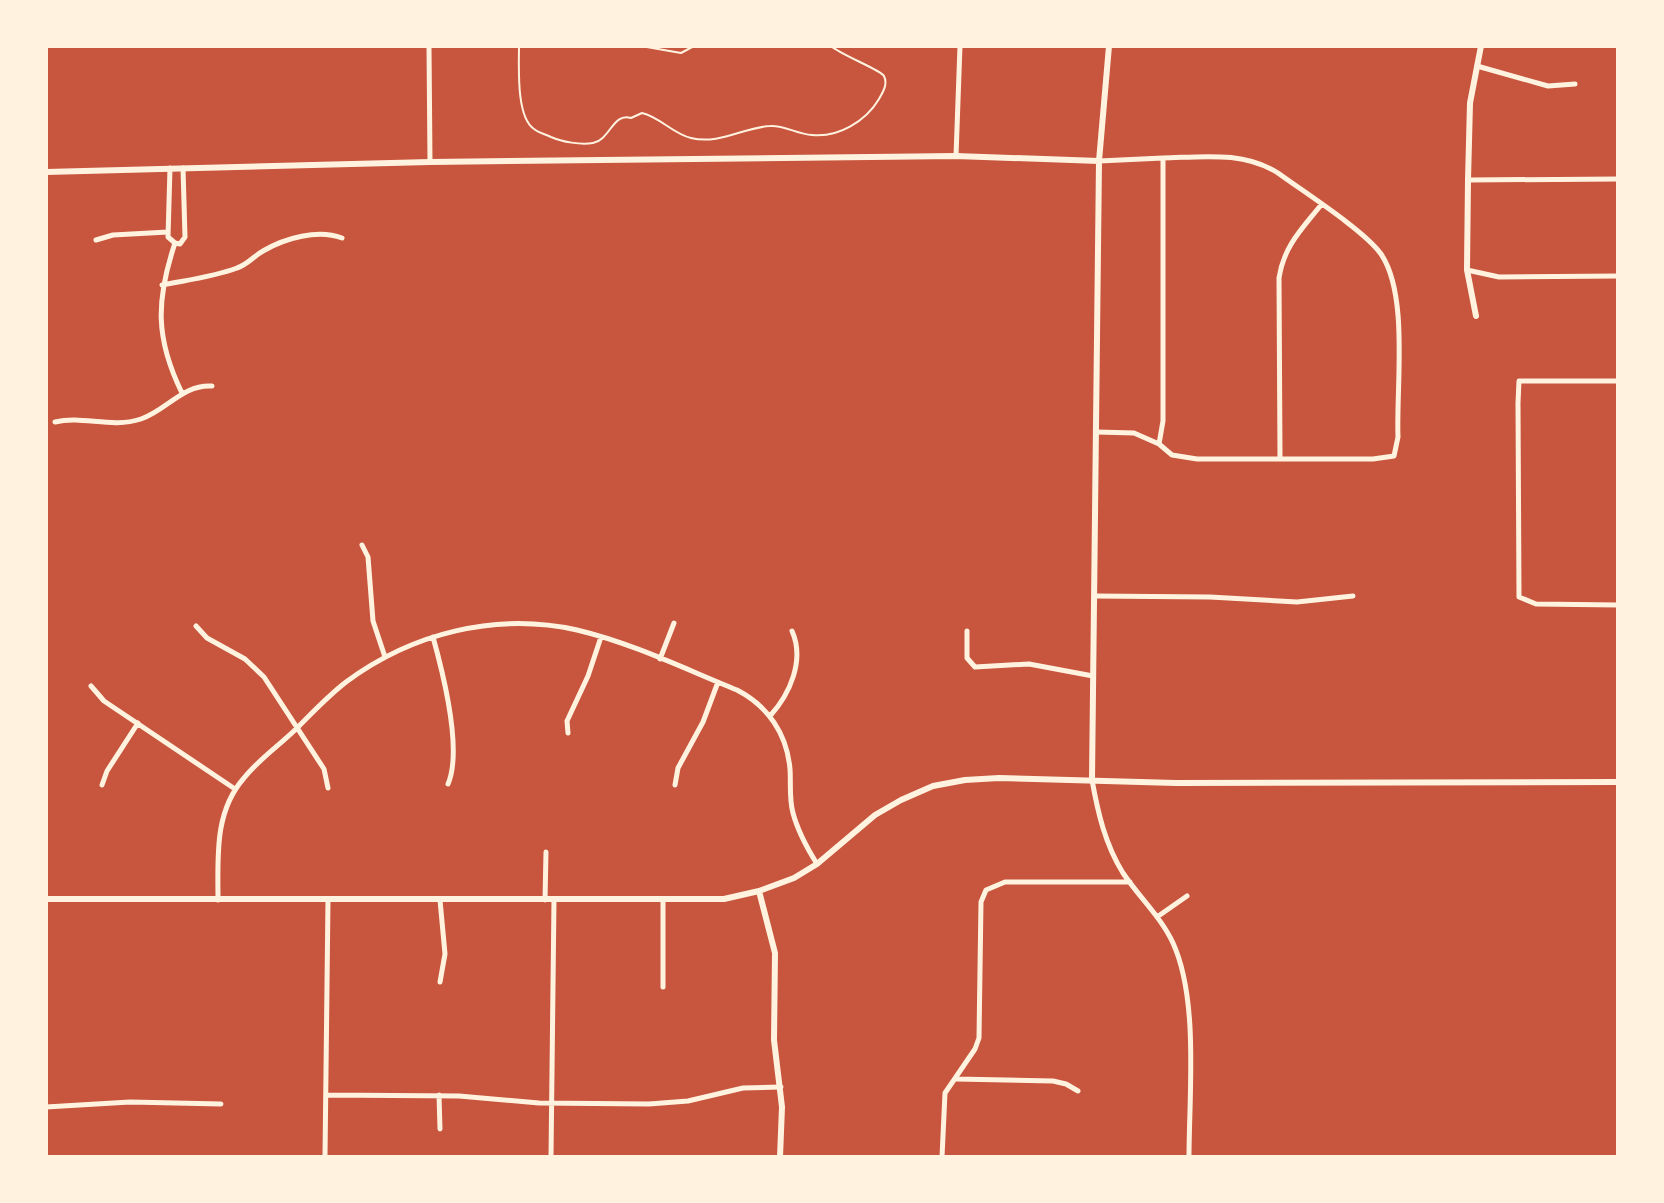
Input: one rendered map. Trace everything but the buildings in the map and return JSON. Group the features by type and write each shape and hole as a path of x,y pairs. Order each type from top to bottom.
{"street":[{"path":"429,46 430,162"},
{"path":"956,156 960,46"},
{"path":"1109,46 1105,64 1099,161 1092,780 1106,838 1130,882 1157,917 1176,952 1186,1002 1190,1049 1189,1157"},
{"path":"1476,316 1467,270 1468,180 1470,103 1481,46"},
{"path":"1476,65 1548,86 1575,84"},
{"path":"46,172 430,162 956,156 1099,161 1244,158 1264,164 1365,238 1381,254 1398,300 1398,437 1394,456 1373,459 1197,459 1172,455 1159,444 1134,433 1097,432"},
{"path":"1159,444 1163,421 1163,158"},
{"path":"170,168 168,237 175,243"},
{"path":"175,243 184,241 186,232 183,168"},
{"path":"1468,180 1618,179"},
{"path":"1280,458 1280,268 1292,241 1321,205"},
{"path":"96,240 113,235 168,232"},
{"path":"162,285 241,267 262,251 296,238 329,233 342,238"},
{"path":"175,243 162,285 160,335 182,393"},
{"path":"1467,270 1499,277 1618,276"},
{"path":"1618,381 1519,381 1519,597 1536,604 1618,605"},
{"path":"55,422 67,419 102,424 127,422 165,408 182,393 202,385 212,386"},
{"path":"362,545 368,557 373,621 385,657"},
{"path":"1095,596 1210,597 1297,602 1353,596"},
{"path":"660,659 674,623"},
{"path":"218,900 220,829 235,789 334,692 385,657 433,637 470,628 524,624 560,627 601,637 746,694 770,716 787,750 791,801 797,824 817,864"},
{"path":"196,626 207,638 233,651 259,672 324,769 328,788"},
{"path":"770,716 782,700 797,661 798,646 792,631"},
{"path":"967,631 967,658 975,667 1029,664 1093,676"},
{"path":"433,637 449,708 453,769 448,784"},
{"path":"568,733 567,721 588,676 601,637"},
{"path":"675,785 678,768 703,722 718,682"},
{"path":"91,686 100,698 235,789"},
{"path":"102,785 107,771 138,723"},
{"path":"46,899 716,899 759,891 794,878 817,864 885,809 933,786 982,779 1176,783 1618,782"},
{"path":"546,852 550,900 551,1157"},
{"path":"942,1157 943,1100 979,1041 981,902 986,890 1005,882 1130,882"},
{"path":"759,891 775,953 774,1040 781,1087 780,1157"},
{"path":"1157,917 1187,896"},
{"path":"325,1157 328,900"},
{"path":"440,900 445,954 440,982"},
{"path":"663,900 663,987"},
{"path":"955,1079 1053,1081 1078,1091"},
{"path":"326,1095 439,1095 551,1104 663,1104 743,1088 781,1087"},
{"path":"439,1095 440,1129"},
{"path":"46,1107 130,1102 221,1104"}],"path":[{"path":"519,46 521,106 528,124 560,141 591,143 606,135 619,118 631,118 642,113 684,136 698,139 741,134 772,125 811,135 843,130 856,123 876,104 885,88 885,79 880,71 839,53 831,46"},
{"path":"641,46 681,53 694,46"}]}
